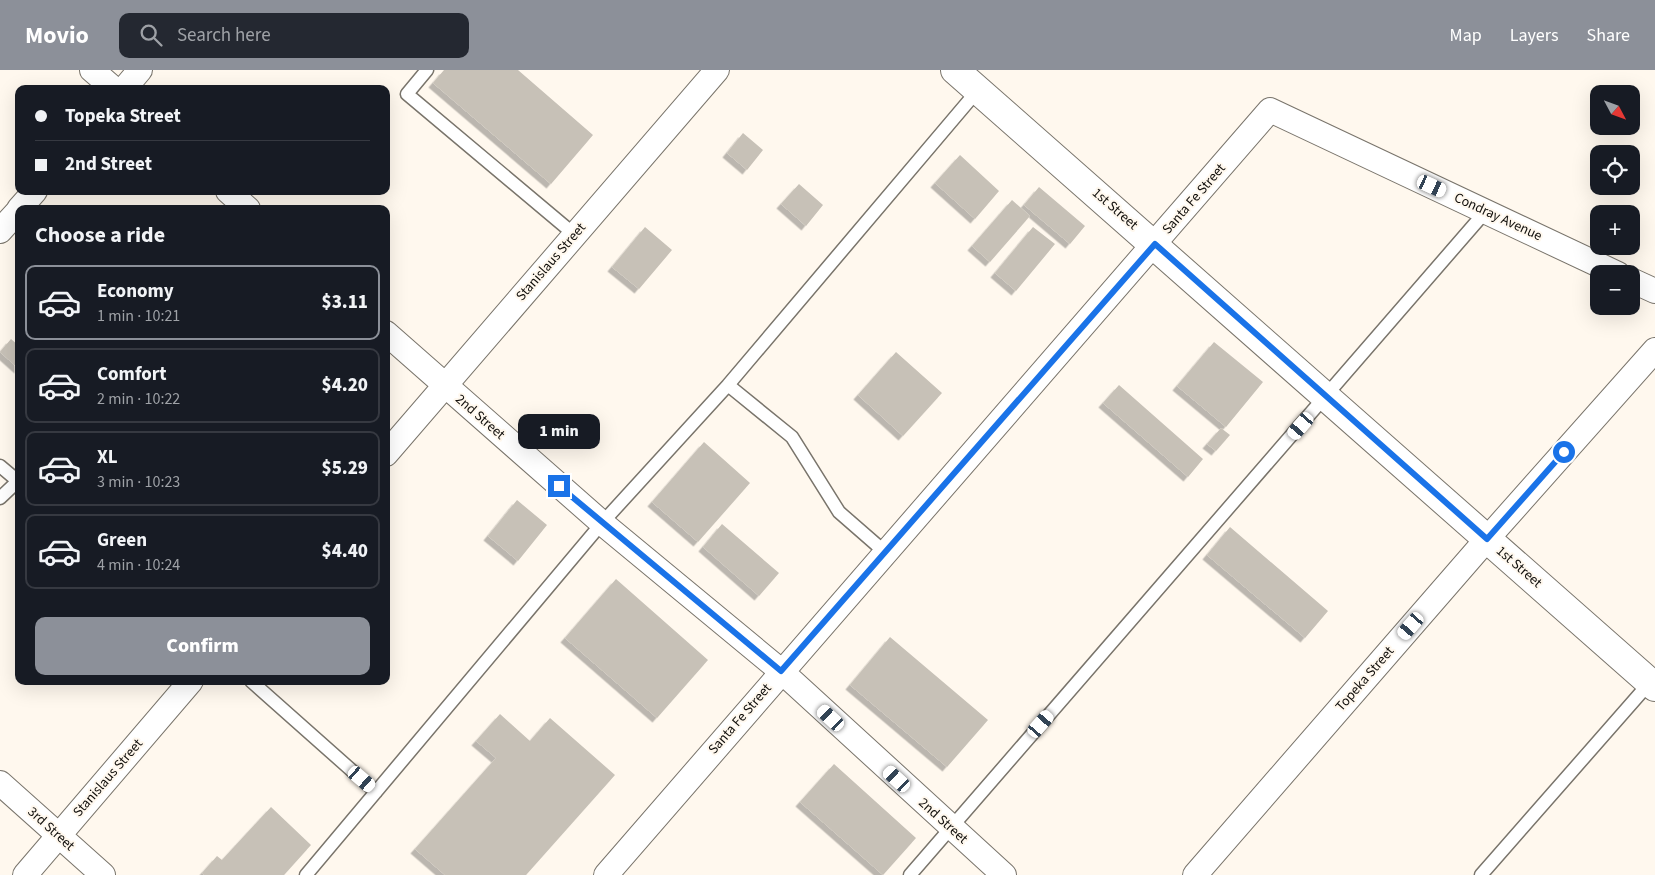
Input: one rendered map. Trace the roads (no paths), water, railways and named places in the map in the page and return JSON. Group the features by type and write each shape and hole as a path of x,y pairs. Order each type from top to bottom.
{"street":[{"path":"92,70 109,85"},
{"path":"127,85 140,70"},
{"name":"Stanislaus Street","path":"390,449 716,70"},
{"name":"1st Street","path":"955,70 1155,244 1487,539 1653,682"},
{"name":"Santa Fe Street","path":"606,875 781,671 886,553 1270,110"},
{"name":"Condray Avenue","path":"1270,110 1599,265"},
{"path":"23,205 31,195"},
{"path":"232,195 244,205"},
{"path":"0,231 15,214"},
{"path":"1640,284 1655,291"},
{"name":"2nd Street","path":"390,337 602,523 781,671 950,828 1004,875"},
{"name":"Topeka Street","path":"1195,875 1487,539 1655,350"},
{"name":"Stanislaus Street","path":"25,875 189,685"},
{"name":"3rd Street","path":"0,783 103,875"}],"lane":[{"path":"427,70 407,94 575,235"},
{"path":"306,875 602,523 728,385 978,90"},
{"path":"910,875 1486,211"},
{"path":"728,385 792,437 839,512 886,553"},
{"path":"0,466 15,479"},
{"path":"0,498 15,485"},
{"path":"1481,875 1653,682"},
{"path":"256,685 376,792"}]}
